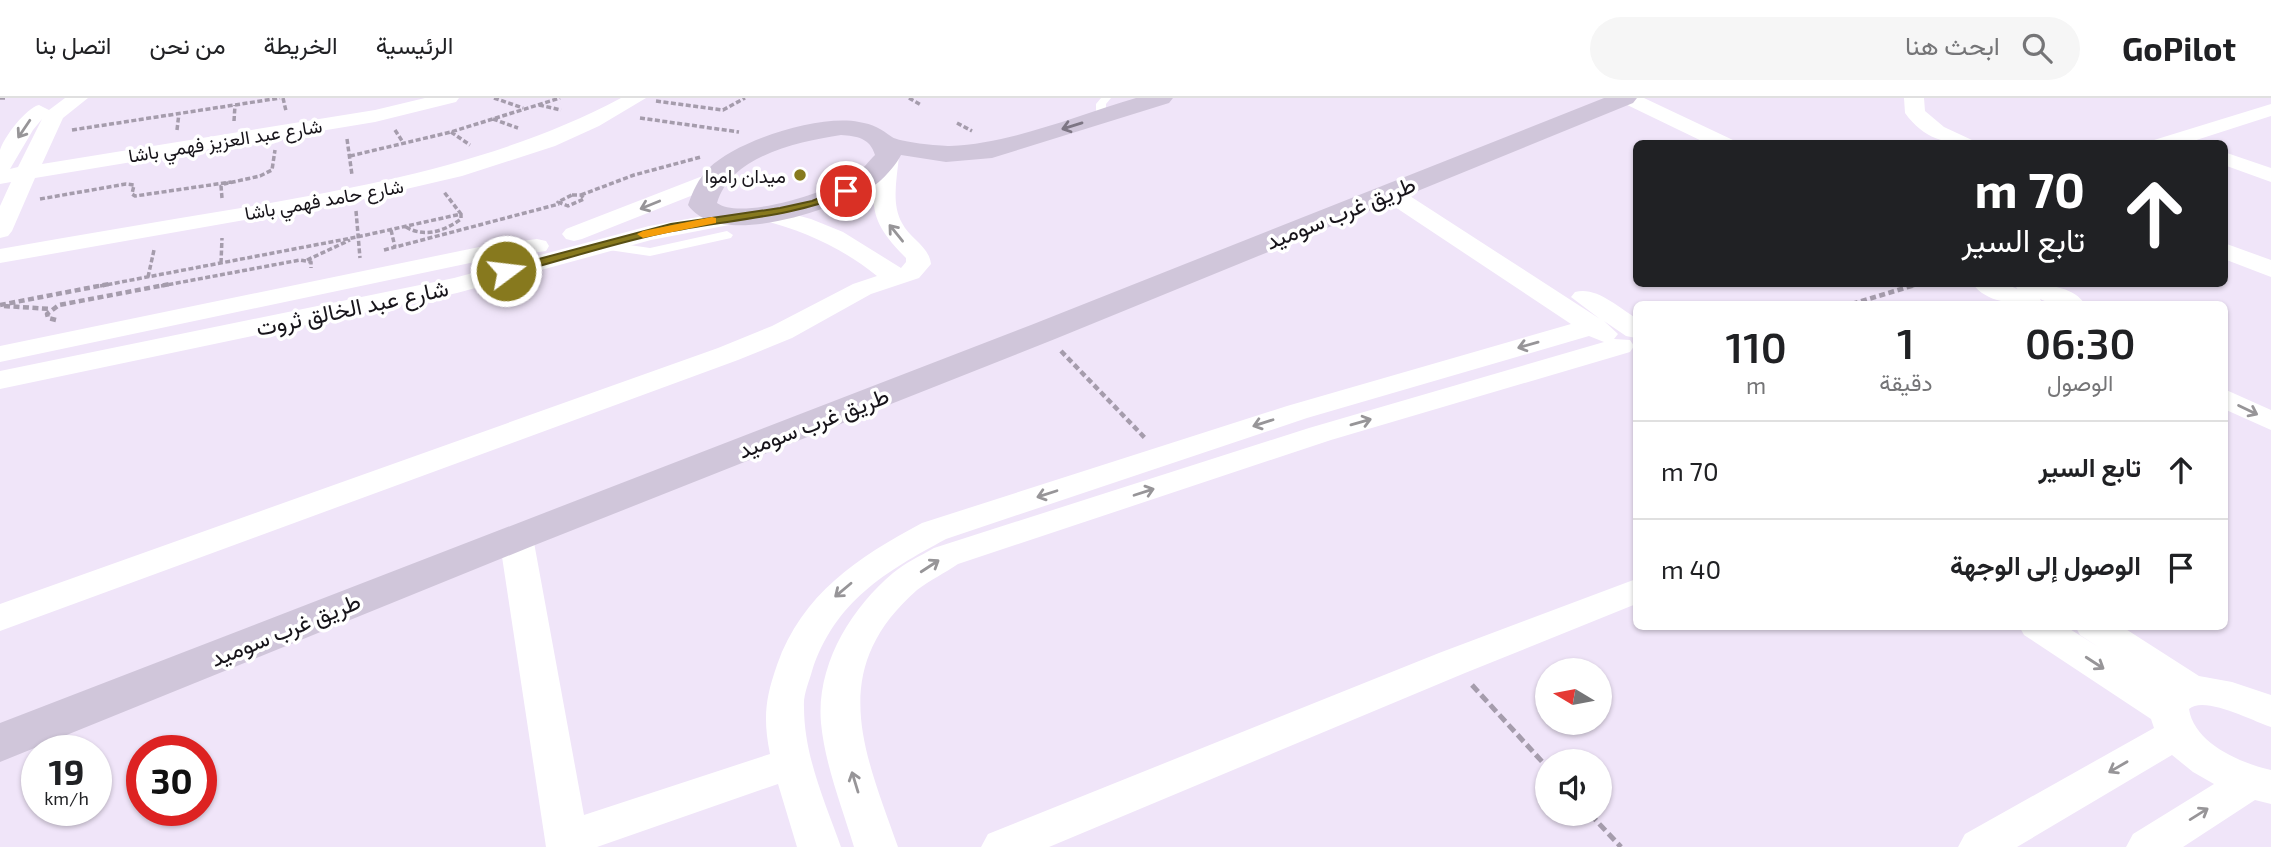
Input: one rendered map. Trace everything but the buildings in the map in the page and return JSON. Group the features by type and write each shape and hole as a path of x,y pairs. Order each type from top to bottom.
{"street":[{"path":"0,168 33,116 58,98"},
{"path":"0,231 43,134 56,114 78,98"},
{"name":"شارع عبد العزيز فهمي باشا","path":"0,177 345,121 405,110 449,98"},
{"path":"887,151 969,153 1015,144 1103,107 1161,98"},
{"path":"1914,98 1915,113 1937,131 1956,140"},
{"name":"شارع حامد فهمي باشا","path":"0,256 355,195 433,178 520,152 643,99"},
{"path":"1621,100 1686,140"},
{"path":"1621,100 1716,140"},
{"name":"طريق غرب سوميد","path":"0,743 516,537 1044,332 1621,100"},
{"path":"831,106 779,140 744,156 709,167 702,205 715,215 745,222 809,225 863,251 895,278"},
{"path":"2193,140 2271,110"},
{"path":"0,618 728,354 782,332 862,289 915,269 920,260 897,236 884,210 887,151 864,118 841,127 779,140"},
{"path":"2228,141 2271,127"},
{"path":"2228,149 2271,165"},
{"path":"745,222 816,203 846,191 865,180 887,151"},
{"path":"2228,159 2271,175"},
{"name":"شارع عبد الخالق ثروت","path":"548,252 709,167"},
{"path":"1397,189 1620,337"},
{"path":"1397,189 1620,337"},
{"name":"شارع عبد الخالق ثروت","path":"0,365 548,252 602,245 693,223 745,222"},
{"path":"0,354 362,268 489,253 548,252"},
{"path":"0,380 120,360 488,286 548,252"},
{"path":"2228,252 2271,269"},
{"path":"1993,287 2023,301"},
{"path":"2034,287 2065,301"},
{"path":"819,847 792,763 784,705 799,649 831,600 878,561 934,531 1163,456 1308,423 1620,337"},
{"path":"0,392 120,360"},
{"path":"2228,378 2271,398"},
{"path":"2228,400 2271,421"},
{"path":"876,847 843,743 839,698 849,655 872,615 905,582 946,556 1308,423"},
{"path":"516,537 568,843 792,763"},
{"path":"1003,847 1452,663 1633,592"},
{"path":"2044,630 2180,712"},
{"path":"2097,630 2180,712 2207,761 2261,784"},
{"path":"1980,847 2180,712 2219,692 2264,701"},
{"path":"2147,847 2261,784"}],"path":[{"path":"0,98 6,98"},
{"path":"43,134 280,98"},
{"path":"494,98 524,108"},
{"path":"350,156 451,132 561,98"},
{"path":"643,99 723,110 745,98"},
{"path":"909,98 921,105"},
{"path":"610,113 779,140"},
{"path":"345,121 362,268"},
{"path":"12,203 126,184 134,185 132,194 142,195 260,176 272,170 277,132"},
{"path":"559,204 559,200 566,196 581,195 634,175 709,167"},
{"path":"405,227 411,231 433,232 461,219 461,214 433,178"},
{"path":"223,218 221,186 230,181"},
{"path":"384,250 559,204 578,204 584,199 581,195"},
{"path":"0,305 357,237 461,214"},
{"path":"391,230 395,247"},
{"path":"57,320 48,318 47,314 59,304 306,260 357,237"},
{"path":"362,268 372,254"},
{"path":"303,273 313,264 306,260"},
{"path":"1862,301 1909,287"},
{"path":"0,305 52,309"},
{"path":"1044,332 1163,456"},
{"path":"1452,663 1535,754"},
{"path":"1601,826 1621,847"}],"slow traffic":[{"path":"643,234 712,220"}],"place":[{"name":"ميدان راموا","path":"800,175"}],"route":[{"path":"506,271 693,223 780,212 816,203 846,191"}]}
